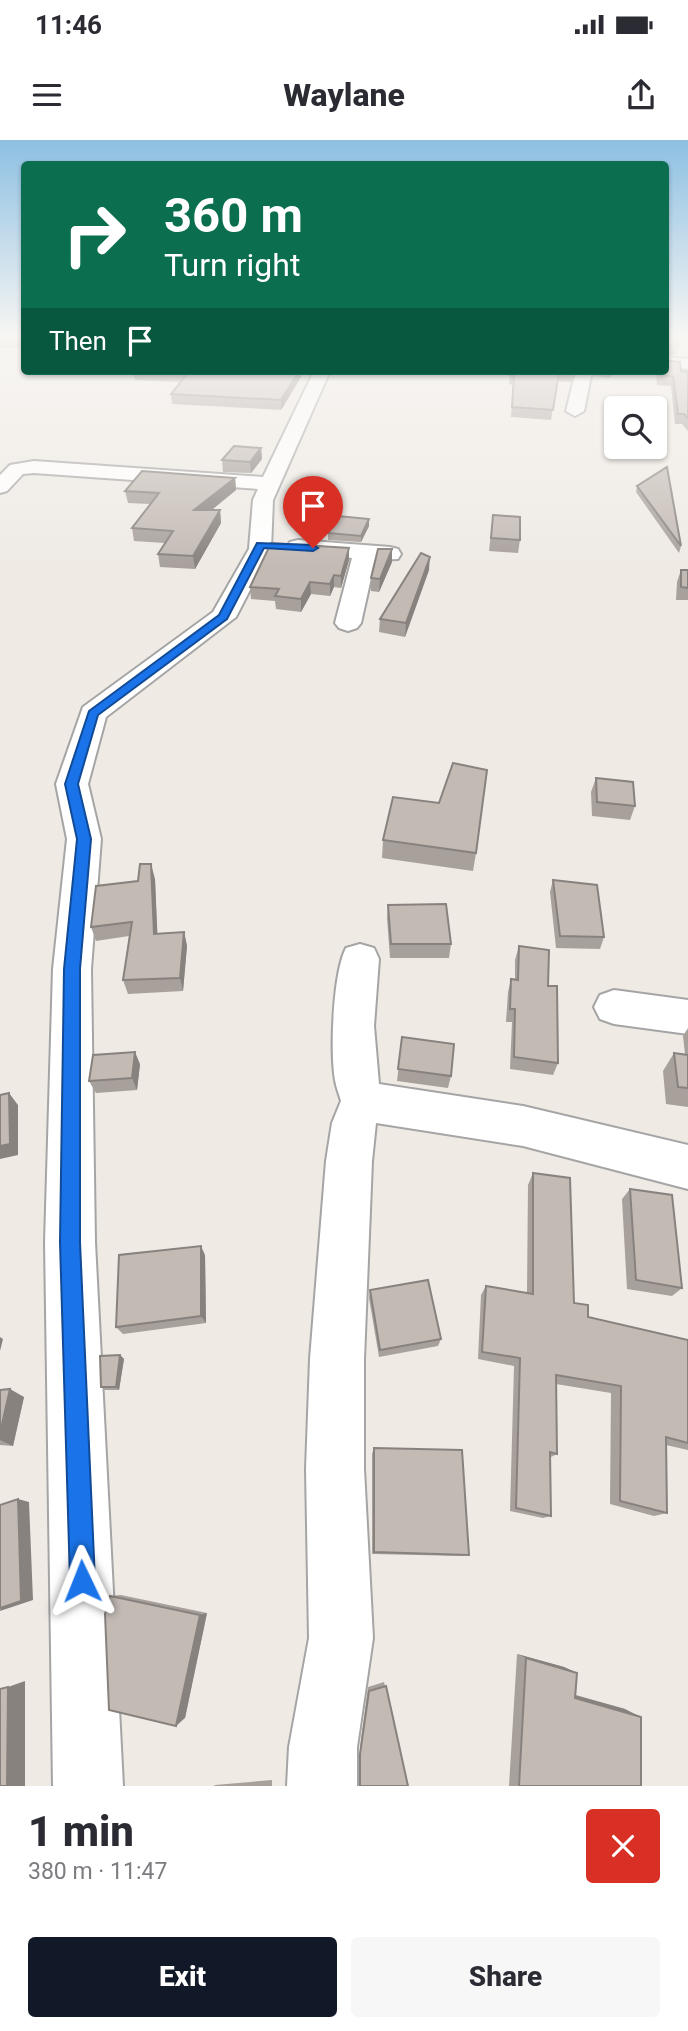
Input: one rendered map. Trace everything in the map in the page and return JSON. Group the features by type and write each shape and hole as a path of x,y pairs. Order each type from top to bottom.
{"street":[{"path":"88,1786 70,1242 72,969 84,839 72,784 93,713 223,617 261,545 263,500 302,415"},
{"path":"0,487 17,469 34,467 271,484"},
{"path":"261,545 390,554"},
{"path":"348,623 365,552"},
{"path":"322,1786 323,1747 341,1638 335,1469 337,1359 349,1161 354,1123 363,1101 356,1080 354,1026 360,959"},
{"path":"614,1007 688,1017"},
{"path":"363,1101 523,1126 688,1167"}],"building":[{"path":"234,446 261,448 250,462 222,460"},
{"path":"667,467 681,546 637,486"},
{"path":"142,471 235,478 194,510 220,510 193,556 158,554 173,531 132,528 159,493 125,491"},
{"path":"493,515 520,517 520,540 491,538"},
{"path":"338,516 369,519 361,536 328,533"},
{"path":"271,543 349,548 341,576 334,575 330,584 310,582 301,599 275,596 279,589 250,587"},
{"path":"378,549 392,549 380,579 371,578"},
{"path":"421,553 430,557 406,623 380,619"},
{"path":"681,570 688,570 688,588 681,587"},
{"path":"453,763 487,770 476,853 383,840 393,797 439,803"},
{"path":"596,778 633,782 635,806 597,802"},
{"path":"140,864 151,864 154,934 184,932 180,978 123,980 132,922 91,927 96,886 138,881"},
{"path":"553,880 597,885 604,937 560,936"},
{"path":"446,904 451,944 391,944 388,905"},
{"path":"519,946 549,950 548,986 557,986 558,1063 514,1057 515,1009 510,1009 511,979 518,980"},
{"path":"402,1037 454,1044 451,1076 398,1069"},
{"path":"135,1052 132,1078 89,1081 93,1055"},
{"path":"674,1053 688,1055 688,1088 678,1087"},
{"path":"9,1093 10,1144 0,1146 0,1095"},
{"path":"533,1173 570,1178 574,1303 588,1305 588,1317 688,1340 688,1443 666,1437 667,1513 620,1501 621,1386 556,1375 557,1454 550,1452 551,1516 516,1508 520,1358 482,1352 486,1286 533,1294"},
{"path":"630,1189 672,1195 682,1288 636,1280"},
{"path":"201,1246 201,1316 116,1327 119,1255"},
{"path":"428,1280 441,1339 380,1350 370,1290"},
{"path":"120,1355 116,1387 101,1387 100,1356"},
{"path":"10,1389 0,1433 0,1390"},
{"path":"374,1448 462,1450 469,1555 374,1552"},
{"path":"18,1499 21,1601 0,1608 0,1505"},
{"path":"110,1596 200,1615 176,1726 109,1710 105,1614"},
{"path":"526,1658 577,1673 575,1698 641,1717 641,1786 519,1786"},
{"path":"386,1686 408,1786 360,1786 360,1754 369,1691"},
{"path":"8,1687 7,1786 0,1786 0,1689"}],"route":[{"path":"82,1581 70,1242 72,969 84,839 72,784 93,713 223,617 261,545 313,548"}]}
